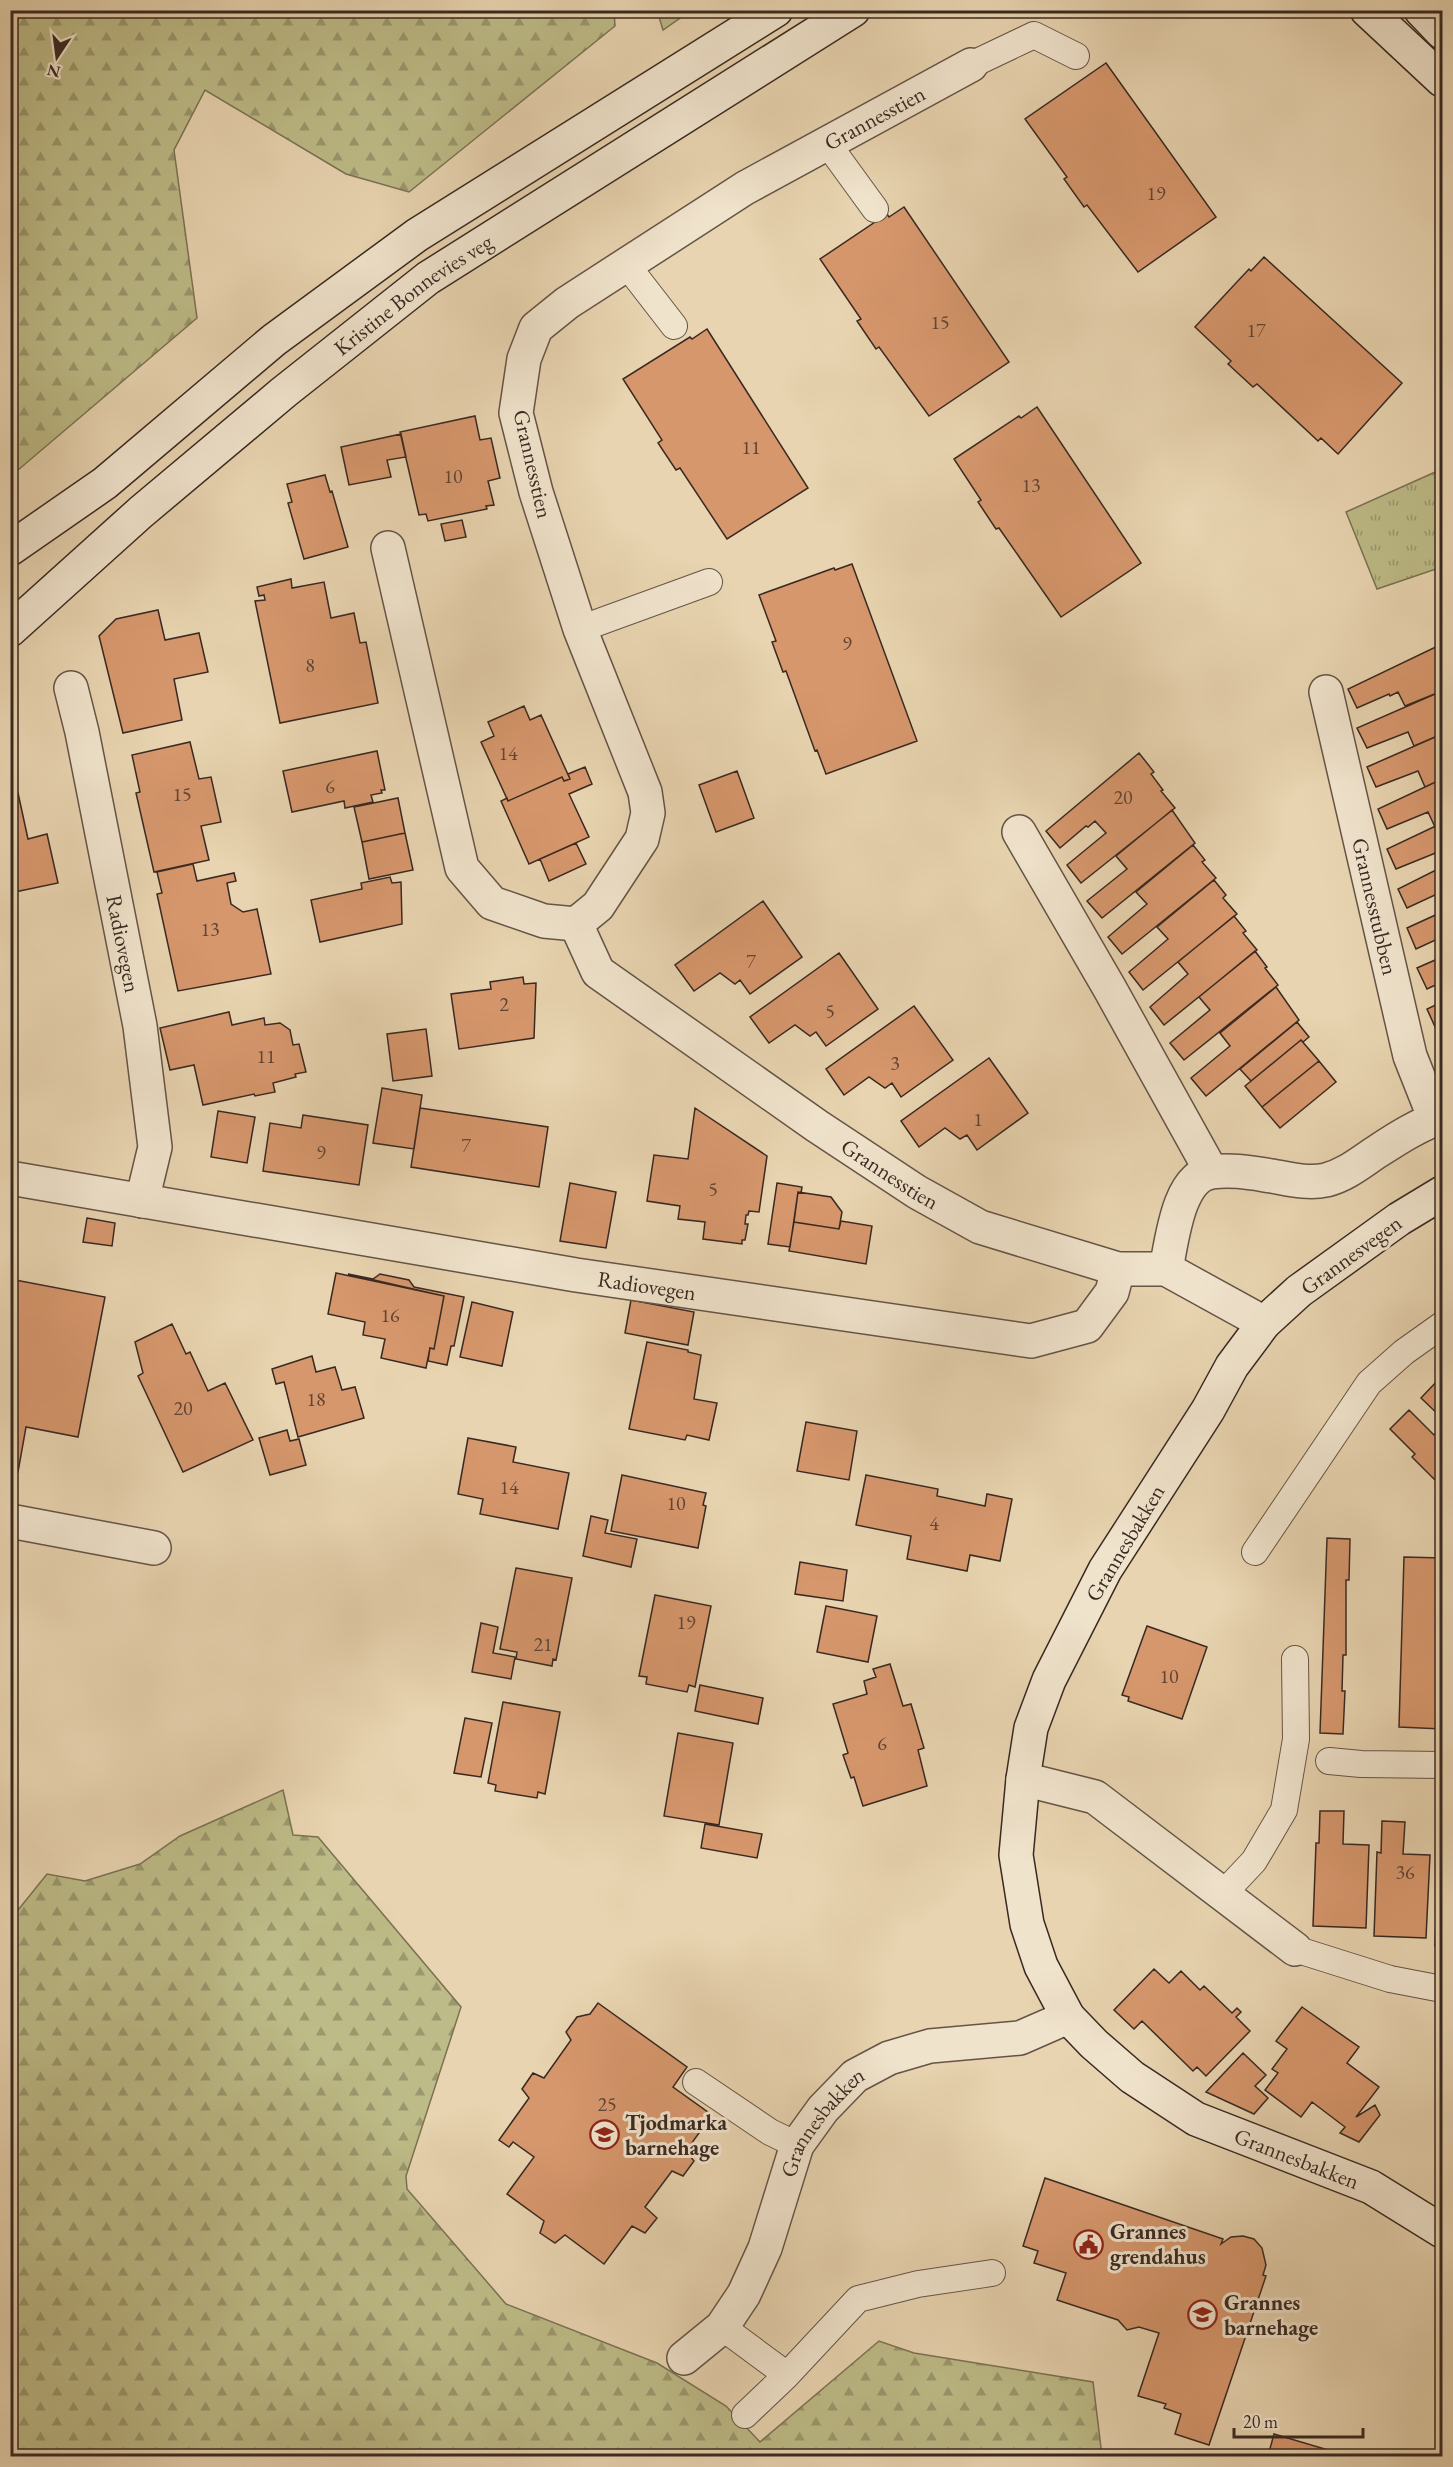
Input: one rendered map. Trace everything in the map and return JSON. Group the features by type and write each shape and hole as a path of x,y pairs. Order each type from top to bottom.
{"street":[{"name":"Kristine Bonnevies veg","path":"10,549 105,483 274,340 417,235 776,10"},
{"name":"Kristine Bonnevies veg","path":"10,630 141,513 284,392 428,278 853,10"},
{"path":"1367,10 1443,80"},
{"path":"1421,10 1443,32"},
{"name":"Grannesstien","path":"971,65 745,188 567,303 536,328 524,359 516,413 536,492 580,628 645,792 648,813 642,839 625,866 598,906 576,924 598,972 817,1126 917,1192 980,1227 1118,1269 1166,1269 1264,1323"},
{"path":"388,548 462,868 492,903 544,921 576,924"},
{"name":"Radiovegen","path":"71,688 82,732 140,1026 155,1147 142,1202"},
{"name":"Grannesstubben","path":"1210,1172 1248,1172 1301,1181 1325,1180 1345,1173 1384,1147 1438,1118 1410,1056 1326,692"},
{"path":"1019,832 1110,989 1210,1172 1196,1178 1186,1189 1166,1269"},
{"name":"Radiovegen","path":"10,1178 576,1275 1032,1341 1087,1326 1112,1292 1118,1269"},
{"name":"Grannesvegen","path":"1264,1323 1299,1291 1343,1258 1399,1219 1443,1193"},
{"name":"Grannesbakken","path":"1264,1323 1232,1366 1208,1410 1105,1570 1049,1680 1031,1728 1023,1779 1016,1855 1027,1924 1041,1966 1068,2017 1094,2044 1132,2077 1196,2119 1371,2187 1443,2232"},
{"path":"10,1521 154,1548"},
{"path":"1023,1779 1095,1797 1295,1949"},
{"name":"Grannesbakken","path":"684,2358 722,2327 744,2294 765,2248 797,2145 823,2109 855,2076 889,2058 930,2046 1020,2038 1068,2017"}],"lane":[{"path":"971,65 1034,35 1076,56"},
{"path":"827,143 875,208"},
{"path":"626,264 674,326"},
{"path":"580,628 709,582"},
{"path":"1255,1552 1369,1383 1404,1352 1443,1325"},
{"path":"1222,1895 1254,1861 1284,1810 1296,1739 1295,1659"},
{"path":"1329,1761 1361,1764 1443,1765"},
{"path":"1295,1949 1390,1979 1443,1989"},
{"path":"696,2082 770,2132 797,2145"},
{"path":"746,2415 858,2299 918,2284 992,2273"},
{"path":"722,2327 787,2375"}],"green space":[{"path":"11,10 614,10 615,26 409,192 346,174 205,90 174,150 197,318 11,476"},
{"path":"657,10 690,10 690,11 663,30"},
{"path":"1442,469 1442,567 1377,589 1346,512"},
{"path":"283,1790 293,1835 318,1837 461,2007 406,2176 407,2189 506,2304 657,2363 726,2406 760,2442 879,2341 914,2353 1093,2382 1102,2456 11,2456 10,1920 47,1874 85,1881 140,1864 180,1836"}],"building":[{"path":"1106,63 1216,217 1138,272 1087,205 1084,207 1064,179 1067,177 1025,119"},
{"path":"904,207 1009,362 929,416 879,347 876,349 857,321 861,319 820,259 887,214 889,217"},
{"path":"1264,257 1402,383 1338,454 1321,438 1318,441 1257,384 1253,387 1228,364 1231,361 1195,327 1249,269 1251,271"},
{"path":"707,329 808,488 727,539 680,468 676,470 658,443 662,440 623,379 690,337 692,339"},
{"path":"1037,407 1141,563 1061,617 999,528 996,529 978,502 981,500 954,459 1019,416 1021,418"},
{"path":"475,416 480,440 491,438 500,478 488,481 494,505 486,506 487,509 428,521 426,514 419,515 400,432"},
{"path":"401,434 406,457 387,460 391,477 349,485 341,447"},
{"path":"325,475 348,547 304,559 288,503 292,502 287,484"},
{"path":"462,520 466,537 445,541 441,524"},
{"path":"852,564 917,741 826,774 817,750 815,751 786,671 783,672 772,642 776,641 759,595 834,568 835,570"},
{"path":"291,579 292,588 324,582 331,618 354,613 360,643 366,642 378,703 280,723 255,601 265,600 264,595 259,596 257,587"},
{"path":"158,610 165,640 199,633 208,672 174,679 182,720 123,733 99,636 116,619"},
{"path":"1442,644 1442,691 1405,706 1398,692 1357,708 1348,689"},
{"path":"1442,691 1442,734 1414,746 1408,732 1367,748 1357,728"},
{"path":"524,706 530,720 541,715 570,779 564,781 562,777 508,801 481,742 494,736 488,722"},
{"path":"1442,734 1442,779 1425,787 1418,771 1376,787 1367,767"},
{"path":"190,742 199,779 211,777 221,822 201,826 209,860 154,872 136,793 140,792 132,755"},
{"path":"377,751 385,790 381,790 382,793 371,795 373,802 345,808 344,801 292,812 283,771"},
{"path":"1139,753 1154,772 1151,774 1163,790 1161,791 1175,808 1081,883 1067,865 1106,833 1095,821 1060,848 1046,831"},
{"path":"585,767 592,784 569,794 589,837 529,864 501,801 507,798 508,801 562,777 564,781 570,779 568,774"},
{"path":"737,771 754,818 716,832 699,785"},
{"path":"1442,779 1442,823 1435,827 1428,812 1387,829 1378,809"},
{"path":"18,793 28,839 47,834 58,883 10,893 10,795"},
{"path":"398,798 405,833 362,842 354,807"},
{"path":"1172,810 1195,843 1102,918 1087,901 1127,869 1116,856"},
{"path":"1442,823 1442,861 1438,852 1396,869 1387,849"},
{"path":"405,833 413,870 369,879 362,842"},
{"path":"576,843 586,864 549,881 540,859"},
{"path":"1193,845 1205,860 1202,862 1216,878 1122,954 1108,937 1147,904 1136,892"},
{"path":"193,864 197,881 234,873 236,881 227,883 231,904 243,912 257,909 271,974 178,991 157,894 162,893 157,872"},
{"path":"1442,867 1442,895 1438,897 1437,894 1407,908 1398,889"},
{"path":"390,877 392,883 401,882 402,924 320,942 311,900 362,889 361,883"},
{"path":"1214,880 1226,895 1223,898 1237,914 1143,990 1129,972 1168,939 1157,927"},
{"path":"763,901 802,957 750,994 740,980 735,984 720,973 694,991 675,965"},
{"path":"1442,912 1442,937 1416,949 1407,928"},
{"path":"1234,916 1246,931 1243,933 1257,950 1164,1025 1150,1007 1188,974 1178,962"},
{"path":"1255,951 1278,985 1184,1060 1170,1043 1210,1010 1199,997"},
{"path":"839,953 878,1009 826,1046 816,1032 810,1036 795,1025 769,1043 750,1017"},
{"path":"1442,957 1442,982 1427,989 1417,968"},
{"path":"523,977 524,984 536,983 534,1038 459,1049 451,994 491,989 490,982"},
{"path":"1276,987 1299,1020 1206,1096 1191,1078 1230,1046 1220,1033"},
{"path":"1442,1002 1442,1026 1436,1029 1427,1009"},
{"path":"914,1006 953,1060 901,1097 892,1083 885,1088 869,1077 844,1095 826,1069"},
{"path":"229,1012 232,1025 264,1018 265,1025 280,1023 290,1030 293,1045 299,1044 306,1072 273,1083 275,1092 203,1105 194,1065 170,1070 160,1028"},
{"path":"10,1016 17,1017 10,1048"},
{"path":"1297,1022 1309,1037 1303,1042 1301,1040 1251,1081 1240,1069"},
{"path":"426,1029 432,1076 393,1081 387,1034"},
{"path":"1301,1040 1319,1061 1262,1107 1245,1086"},
{"path":"1442,1046 1442,1059 1437,1048"},
{"path":"989,1058 1028,1113 977,1150 967,1135 960,1139 945,1128 919,1147 901,1121"},
{"path":"1319,1061 1336,1082 1280,1128 1262,1107"},
{"path":"382,1088 422,1095 414,1149 373,1143"},
{"path":"420,1108 548,1127 539,1187 411,1167"},
{"path":"695,1108 767,1156 759,1212 749,1211 746,1215 745,1224 748,1224 742,1244 703,1239 705,1222 678,1219 680,1206 647,1201 654,1155 688,1159"},
{"path":"218,1111 255,1117 247,1163 211,1157"},
{"path":"303,1115 368,1125 359,1185 263,1171 270,1123 301,1128"},
{"path":"570,1183 616,1192 606,1248 560,1241"},
{"path":"777,1183 802,1187 801,1193 798,1192 790,1247 768,1244"},
{"path":"798,1192 831,1197 842,1212 839,1229 794,1222"},
{"path":"87,1218 115,1223 112,1246 83,1242"},
{"path":"841,1221 872,1226 866,1264 789,1251 794,1222 839,1229"},
{"path":"336,1273 444,1296 434,1349 430,1348 426,1368 381,1358 385,1339 363,1335 365,1322 328,1314"},
{"path":"348,1274 373,1279 380,1274 409,1280 414,1287 464,1297 454,1346 451,1346 447,1365 428,1361 430,1348 434,1349 444,1296"},
{"path":"10,1279 105,1297 78,1437 26,1427 18,1472 10,1471"},
{"path":"631,1300 694,1312 688,1345 625,1333"},
{"path":"472,1302 513,1312 502,1366 460,1357"},
{"path":"172,1324 186,1354 190,1352 208,1391 225,1383 253,1440 183,1472 138,1376 143,1373 135,1342"},
{"path":"647,1342 688,1350 688,1352 701,1355 694,1399 717,1403 709,1440 687,1435 685,1440 629,1429"},
{"path":"312,1356 316,1372 335,1367 342,1390 355,1387 364,1418 298,1437 284,1382 276,1384 272,1369"},
{"path":"1440,1378 1442,1381 1442,1418 1421,1398"},
{"path":"1409,1410 1434,1435 1442,1427 1442,1487 1412,1457 1415,1454 1390,1429"},
{"path":"806,1422 857,1431 849,1480 797,1471"},
{"path":"287,1430 290,1441 299,1439 306,1465 270,1475 259,1438"},
{"path":"468,1438 516,1447 513,1462 569,1473 558,1529 480,1514 483,1499 458,1494"},
{"path":"622,1475 706,1493 703,1505 706,1506 698,1548 611,1531"},
{"path":"866,1475 938,1489 937,1496 985,1506 987,1494 1012,1499 1000,1561 970,1555 967,1571 907,1559 911,1536 856,1525"},
{"path":"591,1516 608,1520 605,1533 637,1539 631,1567 583,1556"},
{"path":"1327,1538 1350,1539 1349,1580 1346,1580 1346,1655 1343,1655 1342,1691 1345,1691 1343,1734 1320,1733"},
{"path":"1404,1557 1442,1558 1442,1729 1399,1727"},
{"path":"800,1562 847,1570 843,1601 795,1594"},
{"path":"516,1568 572,1578 556,1660 553,1659 552,1666 516,1659 517,1652 500,1649"},
{"path":"655,1595 711,1606 695,1687 689,1685 687,1692 646,1684 647,1677 639,1676"},
{"path":"826,1606 877,1616 868,1662 817,1652"},
{"path":"481,1623 498,1627 493,1653 515,1657 511,1679 472,1672"},
{"path":"1147,1626 1207,1647 1182,1719 1128,1701 1129,1697 1122,1695"},
{"path":"890,1664 903,1706 911,1704 924,1748 918,1750 927,1786 863,1806 854,1777 851,1778 843,1755 848,1753 833,1704 867,1694 864,1681 876,1677 873,1669"},
{"path":"700,1685 763,1698 758,1724 695,1711"},
{"path":"503,1702 560,1712 545,1794 538,1792 537,1798 495,1791 496,1785 488,1783"},
{"path":"465,1718 492,1723 481,1777 454,1773"},
{"path":"678,1733 733,1743 719,1825 664,1816"},
{"path":"1320,1811 1344,1811 1343,1844 1369,1845 1366,1928 1313,1926 1316,1843 1319,1843"},
{"path":"1382,1821 1405,1822 1403,1854 1430,1855 1426,1938 1374,1936 1377,1852 1381,1853"},
{"path":"705,1824 762,1834 757,1858 701,1848"},
{"path":"1438,1864 1442,1864 1442,1946 1435,1946"},
{"path":"1154,1969 1169,1983 1181,1971 1200,1990 1204,1986 1232,2013 1237,2008 1241,2012 1236,2017 1250,2031 1206,2076 1197,2067 1193,2071 1142,2021 1134,2029 1114,2010"},
{"path":"598,2003 687,2067 673,2087 712,2115 686,2151 694,2161 683,2176 672,2171 645,2207 657,2218 645,2233 632,2226 604,2264 565,2235 555,2243 540,2233 544,2221 507,2194 534,2157 513,2142 509,2147 499,2140 529,2098 522,2089 533,2073 544,2078 571,2040 566,2032 577,2017 590,2014"},
{"path":"1302,2007 1359,2047 1347,2063 1379,2087 1356,2117 1375,2105 1380,2115 1359,2142 1340,2133 1345,2127 1312,2102 1301,2117 1265,2090 1278,2073 1272,2069 1287,2049 1276,2041"},
{"path":"1243,2053 1266,2075 1255,2086 1268,2098 1254,2114 1206,2092"},
{"path":"1045,2178 1223,2239 1221,2244 1231,2237 1243,2236 1254,2239 1262,2248 1266,2265 1263,2275 1266,2276 1209,2445 1175,2434 1181,2414 1164,2408 1166,2404 1138,2396 1159,2333 1139,2327 1127,2330 1118,2320 1057,2300 1066,2273 1034,2263 1038,2251 1023,2246"},
{"path":"1274,2434 1335,2452 1334,2456 1268,2456"}],"place":[{"name":"Tjodmarka barnehage","path":"604,2135"},
{"name":"Grannes grendahus","path":"1089,2244"},
{"name":"Grannes barnehage","path":"1203,2315"}]}
